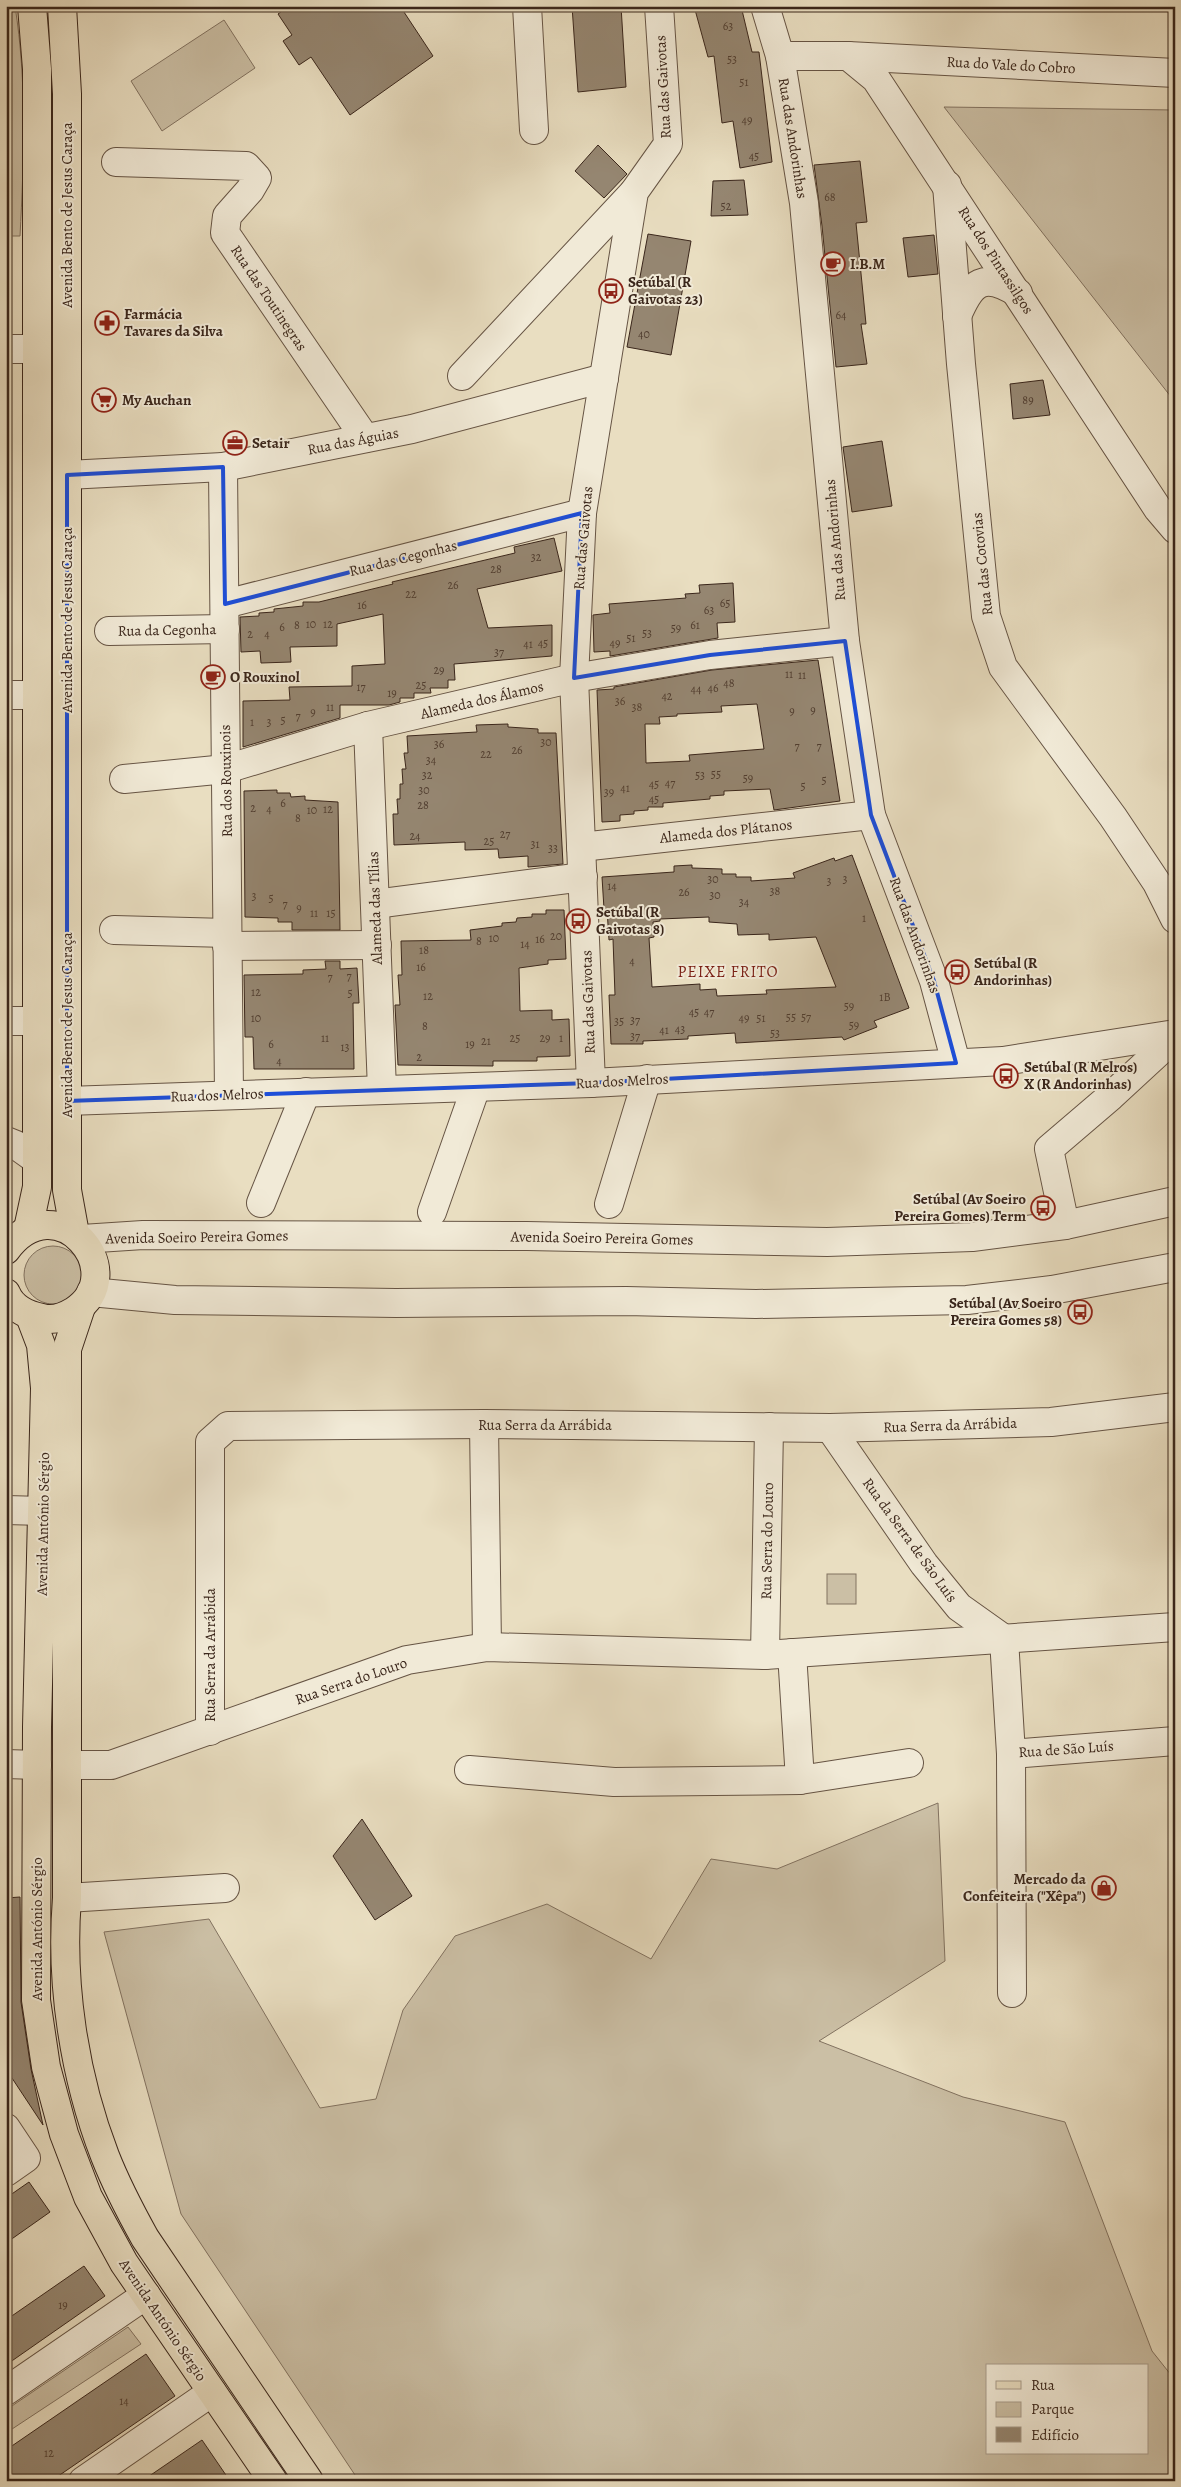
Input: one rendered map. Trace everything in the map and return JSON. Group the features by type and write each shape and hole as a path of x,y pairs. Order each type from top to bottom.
{"main road":[{"name":"Avenida Bento de Jesus Caraça","path":"14,1239 37,1187 37,68 32,6"},
{"name":"Avenida Bento de Jesus Caraça","path":"62,6 67,94 67,1190 79,1237"},
{"name":"Avenida Soeiro Pereira Gomes","path":"14,1239 44,1225 60,1227 79,1237 95,1263 95,1278 67,1349"},
{"path":"15,1306 48,1320 66,1316 86,1300"},
{"name":"Avenida António Sérgio","path":"15,1306 41,1345 45,1388 37,1765 36,2000 46,2067 64,2134 88,2197 124,2263 273,2481"},
{"name":"Avenida António Sérgio","path":"67,1349 67,1898 63,1940 72,2026 80,2070 105,2155 145,2238 309,2481"},
{"path":"247,2442 254,2466 255,2481"}],"street":[{"path":"527,6 534,130"},
{"name":"Rua das Gaivotas","path":"591,1084 574,678 582,513 634,192 668,144 659,6"},
{"name":"Rua das Andorinhas","path":"765,6 780,56 804,203 845,641 871,815 934,981 956,1063"},
{"path":"780,56 848,56"},
{"name":"Rua do Vale do Cobro","path":"848,56 1175,73"},
{"name":"Rua dos Pintassilgos","path":"848,56 876,79 1158,509 1175,529"},
{"name":"Rua das Toutinegras","path":"116,162 246,166 257,178 250,190 227,216 225,233 365,438"},
{"name":"Rua das Cotovias","path":"947,185 957,316 986,616 1004,667 1119,825 1157,882 1175,919"},
{"path":"462,376 634,192"},
{"path":"957,316 968,292 982,282 1000,282 1018,293"},
{"path":"6,349 37,349"},
{"name":"Rua das Águias","path":"67,475 223,466 412,429 604,378"},
{"name":"Rua dos Rouxinois","path":"223,466 229,1094"},
{"name":"Rua das Cegonhas","path":"225,616 582,513"},
{"name":"Rua da Cegonha","path":"109,631 225,616"},
{"name":"Alameda dos Álamos","path":"124,779 226,769 368,726 574,678 710,655 845,641"},
{"path":"6,695 37,695"},
{"name":"Alameda das Tílias","path":"368,726 382,1090"},
{"name":"Alameda dos Plátanos","path":"581,847 871,815"},
{"path":"375,904 583,877"},
{"path":"114,930 228,940 377,945"},
{"path":"6,1021 37,1021"},
{"path":"1065,1225 1049,1149 1112,1096 1175,1035"},
{"name":"Rua dos Melros","path":"67,1101 229,1094 591,1084 647,1079 956,1063 1004,1060 1175,1035"},
{"path":"609,1204 647,1079"},
{"path":"432,1212 476,1087"},
{"path":"261,1203 306,1092"},
{"path":"6,1141 16,1145 37,1160"},
{"name":"Avenida Soeiro Pereira Gomes","path":"79,1237 143,1235 527,1236 826,1242 972,1237 1065,1225 1175,1201"},
{"path":"86,1300 396,1303 626,1301 756,1304 967,1300 1052,1290 1175,1266"},
{"name":"Rua Serra da Arrábida","path":"210,1731 210,1442 228,1426 484,1424 830,1428 1051,1422 1175,1407"},
{"path":"484,1424 486,1647"},
{"name":"Rua Serra do Louro","path":"765,1655 769,1426"},
{"name":"Rua da Serra de São Luís","path":"830,1428 924,1564 959,1607 1004,1639"},
{"path":"6,1510 43,1511"},
{"path":"800,1780 792,1653 1175,1627"},
{"name":"Rua de São Luís","path":"1004,1639 1010,1754 1175,1741"},
{"name":"Rua Serra do Louro","path":"67,1765 111,1765 406,1660 486,1647 765,1655 792,1653"},
{"path":"1010,1754 1012,1993"},
{"path":"469,1770 614,1782 800,1780 909,1763"},
{"path":"6,1764 37,1765"},
{"path":"67,1898 226,1888"},
{"path":"6,2128 16,2165"},
{"path":"6,2391 146,2295"},
{"path":"83,2481 212,2392"}],"highlighted area":[{"path":"223,467 225,604 582,513 574,678 710,655 845,641 871,815 934,981 956,1063 591,1083 67,1101 67,475"}],"green space":[{"path":"6,6 15,6 23,92 24,121 20,236 6,236"},
{"path":"224,20 255,68 162,131 131,81"},
{"path":"944,107 1175,110 1175,402"},
{"path":"47,1246 59,1246 74,1254 82,1269 82,1281 74,1296 59,1304 47,1304 32,1296 24,1281 24,1269 32,1254"},
{"path":"827,1574 856,1574 856,1604 827,1604"},
{"path":"938,1803 945,1961 819,2041 963,2097 1065,2122 1152,2351 1175,2380 1175,2481 359,2481 181,2214 104,1932 209,1919 320,2108 376,2099 403,2010 455,1936 547,1904 651,1959 711,1859 777,1869"},
{"path":"128,2327 141,2344 6,2433 6,2410"}],"building":[{"path":"289,6 400,6 433,56 350,115 311,57 299,65 283,41 292,35 278,14"},
{"path":"572,6 621,6 626,87 578,92"},
{"path":"694,6 741,6 752,52 759,52 772,162 740,168 733,121 722,123 714,56 708,57"},
{"path":"598,145 627,174 604,198 575,171"},
{"path":"860,161 867,222 856,223 866,324 861,324 867,364 836,367 814,165"},
{"path":"744,180 748,215 711,216 713,181"},
{"path":"648,234 691,241 671,355 627,347"},
{"path":"934,235 938,274 908,277 903,238"},
{"path":"1043,380 1050,415 1013,419 1010,384"},
{"path":"882,441 892,506 852,512 843,447"},
{"path":"554,538 562,571 477,589 488,628 552,625 552,656 454,664 455,680 448,680 448,688 430,688 431,693 414,693 414,698 400,698 400,702 389,705 340,705 340,718 243,747 243,701 290,700 289,687 352,686 352,666 385,664 383,614 337,624 337,646 290,647 291,662 261,663 260,651 241,652 240,617 259,616 259,613 274,612 274,609 303,606 303,602 319,602 393,584 392,582 515,553 514,547"},
{"path":"733,583 735,622 717,623 718,638 610,656 610,651 594,652 593,615 610,613 609,604 686,598 685,594 700,593 699,585"},
{"path":"818,660 840,801 774,810 770,789 724,791 724,795 710,796 710,799 663,803 663,807 648,807 648,810 634,811 634,814 620,815 620,821 602,822 597,690 614,689 614,687 712,670","holes":["757,704 764,749 689,755 690,761 646,763 645,724 660,724 659,717 677,716 677,714 722,712 721,706"]},
{"path":"508,724 508,727 538,729 538,733 556,733 563,864 528,867 528,856 499,858 498,849 465,850 465,842 394,845 393,814 398,814 397,799 400,799 400,784 403,784 402,769 406,769 404,753 408,753 407,736 477,732 476,725"},
{"path":"277,790 277,793 290,793 291,797 305,796 305,800 338,802 340,930 292,930 292,922 278,922 278,918 245,917 244,791"},
{"path":"852,855 909,1008 874,1021 877,1027 844,1040 842,1037 736,1043 735,1033 688,1036 688,1039 643,1041 643,1044 611,1044 609,995 615,995 613,939 609,940 607,909 604,909 602,877 674,872 674,866 692,865 692,868 722,869 722,874 736,874 736,877 751,877 751,881 795,878 793,873 834,858 835,861","holes":["709,917 709,922 737,924 738,935 769,934 769,940 816,937 836,987 766,990 767,994 717,996 716,989 700,990 700,984 652,987 649,938 654,937 653,922 660,921 660,919"]},
{"path":"546,910 564,910 566,959 548,960 548,964 519,968 520,1011 552,1010 552,1020 569,1019 570,1056 537,1057 537,1061 493,1061 493,1066 398,1065 395,1005 400,1005 398,975 402,975 401,941 471,940 470,930 502,926 502,923 516,922 517,918 532,917 532,914 546,914"},
{"path":"325,961 340,961 340,969 357,968 359,1003 353,1003 354,1069 254,1069 253,1037 245,1037 244,975 303,974 303,970 326,969"},
{"path":"362,1819 412,1896 375,1920 333,1856"},
{"path":"20,1897 21,2002 31,2069 43,2125 6,2069 6,1898"},
{"path":"29,2182 50,2212 6,2243 6,2198"},
{"path":"84,2266 105,2296 6,2365 6,2320"},
{"path":"146,2354 175,2396 51,2481 6,2481 6,2450"},
{"path":"202,2440 230,2481 142,2481"}],"place":[{"name":"I.B.M","path":"833,264"},
{"name":"Setúbal (R Gaivotas 23)","path":"611,291"},
{"name":"Farmácia Tavares da Silva","path":"107,323"},
{"name":"My Auchan","path":"104,400"},
{"name":"Setair","path":"235,443"},
{"name":"O Rouxinol","path":"213,677"},
{"name":"Setúbal (R Gaivotas 8)","path":"578,921"},
{"name":"Setúbal (R Andorinhas)","path":"957,972"},
{"name":"Setúbal (R Melros) X (R Andorinhas)","path":"1006,1076"},
{"name":"Setúbal (Av Soeiro Pereira Gomes) Term","path":"1043,1208"},
{"name":"Setúbal (Av Soeiro Pereira Gomes 58)","path":"1080,1312"},
{"name":"Mercado da Confeiteira (\"Xêpa\")","path":"1104,1888"}],"district":[{"name":"PEIXE FRITO","path":"728,971"}]}
